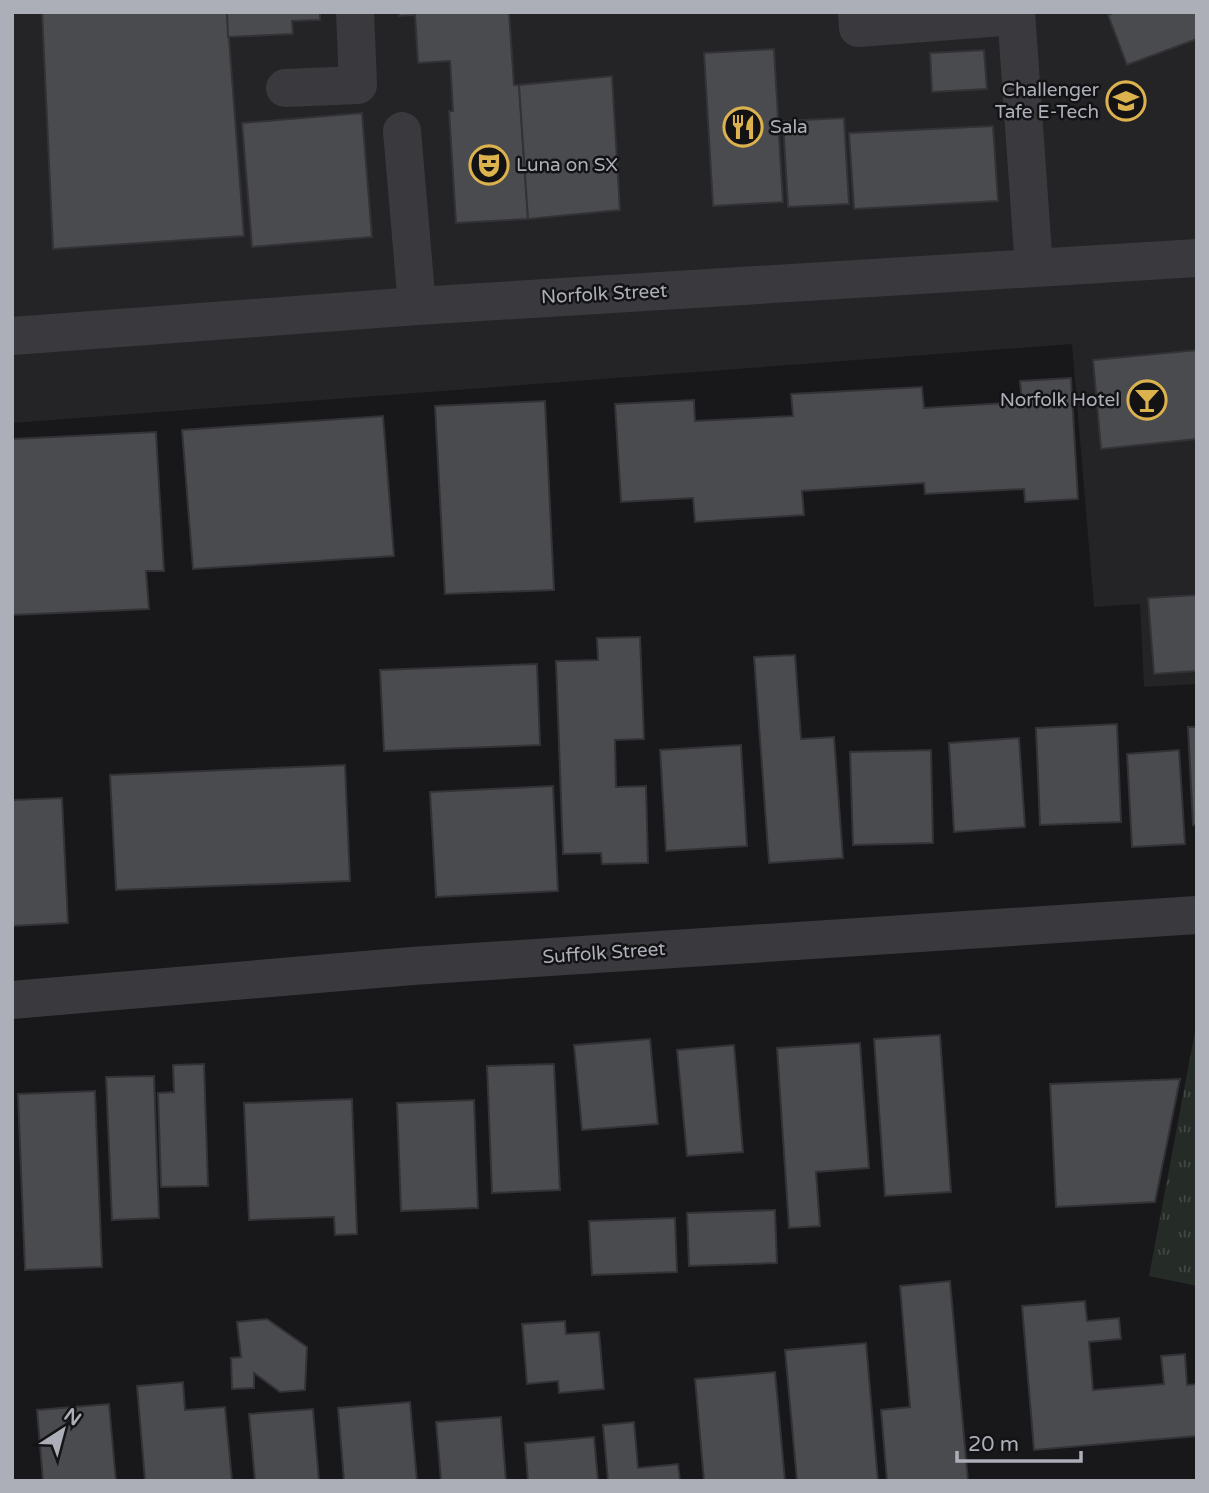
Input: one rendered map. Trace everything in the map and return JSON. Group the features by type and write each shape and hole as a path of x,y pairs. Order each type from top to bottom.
{"street":[{"path":"285,88 358,85 355,12"},
{"path":"857,12 858,28 1016,14 1034,268"},
{"path":"402,131 417,306"},
{"name":"Norfolk Street","path":"12,336 417,306 1197,258"},
{"name":"Suffolk Street","path":"12,1000 412,966 1197,915"}],"shaded area":[{"path":"12,12 1197,12 1197,684 1144,687 1140,604 1094,607 1072,344 12,423"}],"green space":[{"path":"1197,1021 1197,1286 1149,1276"}],"building":[{"path":"42,12 227,12 244,236 53,249"},
{"path":"227,12 320,12 320,20 292,21 293,34 228,37"},
{"name":"Luna on SX","path":"399,12 509,12 514,85 519,85 528,219 456,223 449,111 453,111 450,61 418,63 415,15 399,16"},
{"path":"1116,12 1197,12 1197,39 1127,65 1108,15"},
{"name":"Sala","path":"774,49 783,202 713,206 704,53"},
{"path":"984,50 987,89 932,92 930,53"},
{"path":"612,76 620,210 528,219 519,85"},
{"path":"362,113 372,237 252,247 242,123"},
{"path":"844,118 849,204 788,207 783,121"},
{"path":"993,126 998,201 854,209 849,133"},
{"name":"Norfolk Hotel","path":"1197,350 1197,439 1101,449 1093,360"},
{"path":"1071,378 1078,499 1025,502 1024,489 925,494 924,483 802,491 804,515 695,522 693,498 621,502 615,404 694,400 695,421 793,416 791,394 922,387 924,408 1022,402 1020,381"},
{"path":"545,401 554,590 445,594 435,406"},
{"path":"383,416 394,556 193,569 182,430"},
{"path":"156,432 164,571 146,571 149,609 12,615 12,439"},
{"path":"1197,595 1197,671 1154,674 1148,598"},
{"path":"640,637 644,739 615,740 616,787 646,786 648,863 602,864 601,853 563,854 556,661 598,660 597,638"},
{"path":"795,655 801,739 834,737 843,858 769,863 754,657"},
{"path":"537,664 540,745 384,751 380,670"},
{"path":"1117,724 1121,822 1040,825 1036,728"},
{"path":"1188,727 1197,727 1197,825 1193,825"},
{"path":"1019,738 1025,827 954,832 949,743"},
{"path":"741,745 747,846 666,851 660,750"},
{"path":"931,750 933,843 853,845 850,752"},
{"path":"1179,750 1185,844 1132,847 1127,754"},
{"path":"345,765 350,881 116,890 110,775"},
{"path":"553,786 558,891 436,897 430,792"},
{"path":"62,798 68,923 12,926 12,800"},
{"path":"940,1035 951,1192 885,1196 874,1039"},
{"path":"650,1039 658,1124 582,1130 574,1045"},
{"path":"860,1043 869,1168 816,1172 820,1226 789,1228 777,1048"},
{"path":"734,1045 743,1152 687,1156 677,1050"},
{"path":"204,1064 208,1186 161,1187 158,1093 174,1092 173,1065"},
{"path":"554,1064 560,1190 492,1193 487,1066"},
{"path":"154,1076 159,1218 112,1220 106,1077"},
{"path":"1180,1079 1155,1202 1056,1207 1050,1084"},
{"path":"95,1091 102,1267 25,1270 18,1094"},
{"path":"352,1099 357,1234 335,1235 334,1217 249,1220 244,1103"},
{"path":"474,1100 478,1208 401,1211 397,1103"},
{"path":"775,1210 777,1263 689,1266 687,1213"},
{"path":"675,1218 677,1272 592,1275 589,1221"},
{"path":"950,1281 968,1481 887,1481 881,1410 910,1407 900,1286"},
{"path":"1085,1301 1087,1321 1119,1318 1121,1339 1089,1342 1093,1390 1164,1384 1161,1356 1185,1354 1187,1385 1197,1384 1197,1436 1034,1450 1022,1306"},
{"path":"267,1319 307,1347 305,1390 280,1392 254,1373 254,1388 232,1389 231,1358 241,1357 237,1322"},
{"path":"565,1321 566,1334 599,1332 604,1389 559,1393 558,1381 527,1384 522,1324"},
{"path":"866,1343 878,1481 797,1481 785,1350"},
{"path":"775,1372 785,1481 704,1481 695,1379"},
{"path":"183,1382 185,1410 225,1407 232,1481 145,1481 137,1386"},
{"path":"410,1402 417,1481 344,1481 338,1408"},
{"path":"109,1404 116,1481 43,1481 37,1410"},
{"path":"313,1409 319,1481 255,1481 249,1414"},
{"path":"501,1417 506,1481 441,1481 436,1422"},
{"path":"634,1422 638,1468 678,1464 680,1481 608,1481 603,1425"},
{"path":"594,1437 598,1481 528,1481 525,1443"}],"place":[{"name":"Challenger Tafe E-Tech","path":"1126,101"},
{"name":"Sala","path":"743,127"},
{"name":"Luna on SX","path":"489,165"},
{"name":"Norfolk Hotel","path":"1147,400"}]}
